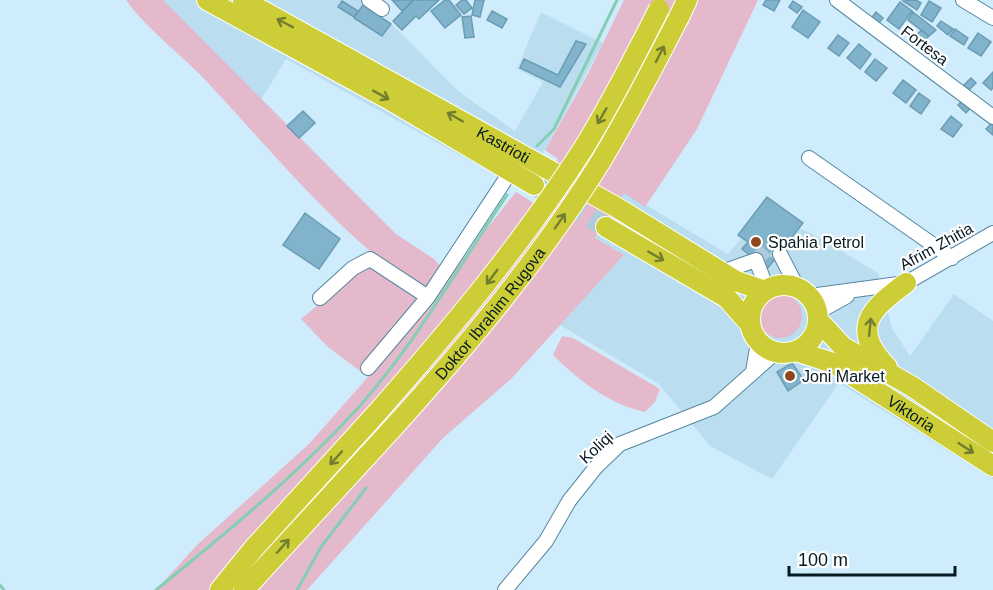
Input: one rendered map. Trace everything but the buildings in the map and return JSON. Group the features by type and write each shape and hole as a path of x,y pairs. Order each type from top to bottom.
{"highway":[{"name":"Kastrioti","path":"207,0 390,100 534,185"},
{"name":"Kastrioti","path":"243,0 607,202 749,287 766,290"},
{"name":"Doktor Ibrahim Rugova","path":"220,590 254,548 375,415 468,307 549,199 619,88 661,4"},
{"name":"Doktor Ibrahim Rugova","path":"244,590 391,430 489,316 558,224 600,162 683,8"},
{"path":"606,226 727,298 750,324 758,342 776,352 796,351 812,340 811,304 782,285 766,290 753,305 750,324"},
{"path":"906,284 876,307 867,326 873,351 920,392"},
{"name":"Viktoria","path":"811,304 843,347 920,392 993,442"},
{"name":"Viktoria","path":"796,351 833,363 993,466"}],"street":[{"path":"369,0 382,9"},
{"name":"Fortesa","path":"837,0 993,117"},
{"path":"963,0 993,18"},
{"path":"809,158 952,258"},
{"path":"368,368 428,297 511,171"},
{"name":"Afrim Zhitia","path":"811,304 858,291 906,284 993,233"},
{"path":"780,254 811,304"},
{"path":"320,297 353,268 370,259 428,297"},
{"path":"722,272 756,260 766,290"},
{"path":"753,372 758,342"},
{"name":"Koliqi","path":"505,590 546,541 569,501 596,467 620,444 714,407 776,352"}],"shaded area":[{"path":"126,0 163,0 396,234 434,259 441,267 415,318 516,192 534,203 558,159 545,150 588,74 624,0 758,0 697,129 645,207 624,193 595,238 624,255 511,379 443,438 307,590 156,590 197,545 309,444 368,377 328,347 301,319 377,257 311,195 210,85 145,23"},
{"path":"161,0 360,0 395,27 459,92 515,131 543,82 517,69 541,12 603,43 523,190 286,59 261,100"},
{"path":"624,192 728,254 763,214 811,233 878,273 892,328 910,356 954,294 993,321 993,479 839,383 772,479 710,446 659,384 560,325 624,255 595,239"},
{"path":"780,294 795,301 802,316 795,331 780,338 765,331 758,316 765,301"},
{"path":"562,336 573,338 660,389 655,402 645,412 619,403 595,390 553,355"}],"waterway":[{"path":"537,146 554,129 617,0"},
{"path":"156,590 276,489 367,398 410,342 507,195"},
{"path":"297,590 321,547 366,488"},
{"path":"0,585 4,590"}],"tunnel":[{"path":"539,188 606,227"},
{"path":"756,260 768,248 780,254"}],"place":[{"name":"Spahia Petrol","path":"756,242"},
{"name":"Joni Market","path":"790,376"}]}
